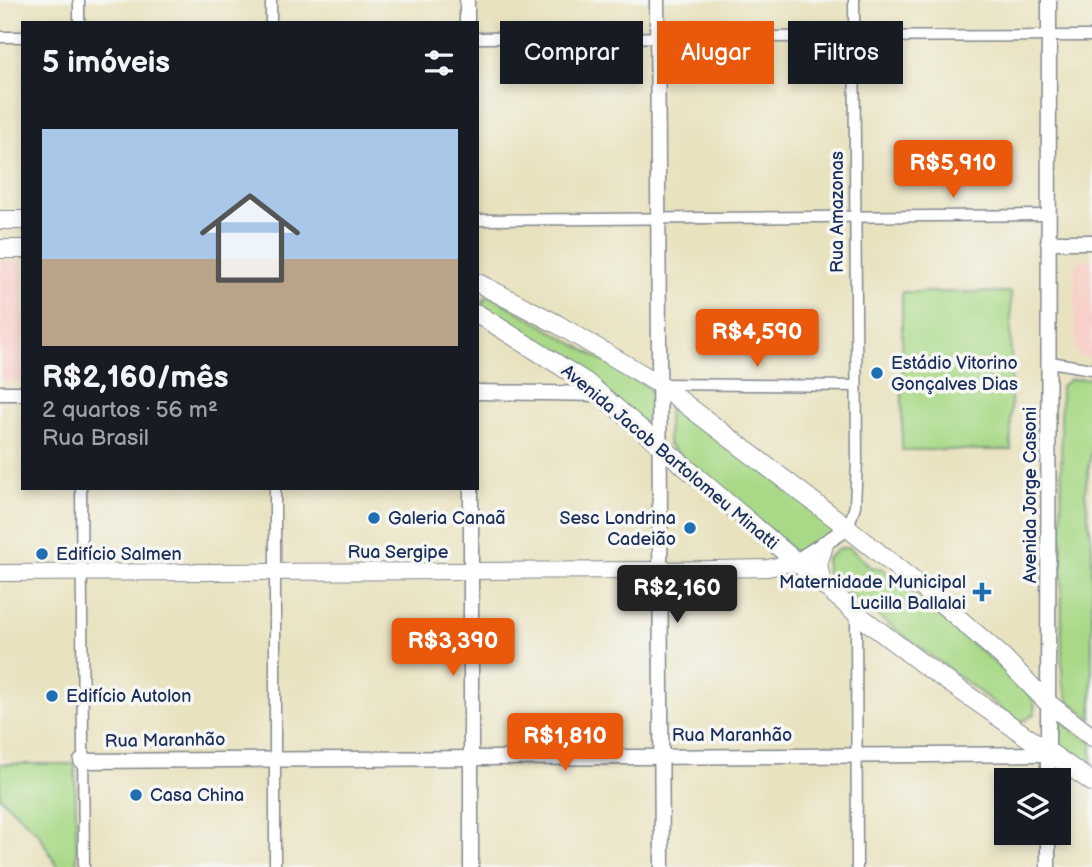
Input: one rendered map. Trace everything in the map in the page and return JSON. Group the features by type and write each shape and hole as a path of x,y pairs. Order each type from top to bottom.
{"main road":[{"path":"0,219 21,220"},
{"path":"0,249 21,248"},
{"name":"Avenida Jacob Bartolomeu Minatti","path":"479,284 557,324 659,384 848,528 1002,656 1048,703 1092,737"},
{"name":"Avenida Jacob Bartolomeu Minatti","path":"479,315 552,359 601,394 856,613 1048,754 1092,782"},
{"path":"822,585 818,564 824,545"},
{"name":"Rua Sergipe","path":"0,573 659,570 768,568 795,562"}],"street":[{"path":"79,0 79,21"},
{"path":"271,0 271,21"},
{"path":"467,0 467,21"},
{"path":"657,0 657,21"},
{"name":"Rua Amazonas","path":"854,0 854,21"},
{"name":"Avenida Jorge Casoni","path":"1048,768 1049,0"},
{"path":"903,37 1092,36"},
{"path":"0,37 21,37"},
{"path":"479,38 657,37"},
{"path":"657,84 662,867"},
{"name":"Rua Amazonas","path":"848,528 856,494 855,84"},
{"path":"479,220 1049,215"},
{"path":"1048,242 1092,242"},
{"path":"1049,362 1092,369"},
{"path":"659,384 856,386"},
{"path":"0,393 21,393"},
{"path":"479,393 601,394"},
{"path":"81,490 81,761 84,867"},
{"path":"275,490 275,867"},
{"path":"471,490 471,867"},
{"path":"795,562 848,528"},
{"path":"856,613 857,867"},
{"name":"Rua Maranhão","path":"81,761 661,754 1048,754"},
{"path":"1048,845 1048,867"}],"shaded area":[{"path":"1080,259 1092,259 1092,357 1081,357 1075,349 1075,265"},
{"path":"0,261 21,261 21,382 0,382"}],"green space":[{"path":"902,292 1011,292 1011,450 902,450"},
{"path":"486,297 495,298 648,387 653,397 651,423 647,425 480,307"},
{"path":"1092,378 1092,448 1085,492 1092,545 1092,719 1069,701 1062,681 1061,386 1069,380"},
{"path":"668,398 838,529 797,554 668,445"},
{"path":"840,548 850,548 871,567 883,569 1027,690 1034,702 1035,713 1026,720 1018,721 827,578 826,559"},
{"path":"1061,722 1092,742 1092,766 1059,748"},
{"path":"0,764 75,764 77,867 58,867 38,833 0,797"}],"place":[{"name":"Estádio Vitorino Gonçalves Dias","path":"877,373"},
{"name":"Galeria Canaã","path":"374,518"},
{"name":"Sesc Londrina Cadeião","path":"690,528"},
{"name":"Edifício Salmen","path":"42,554"},
{"name":"Maternidade Municipal Lucilla Ballalai","path":"982,592"},
{"name":"Edifício Autolon","path":"52,696"},
{"name":"Casa China","path":"136,795"}]}
